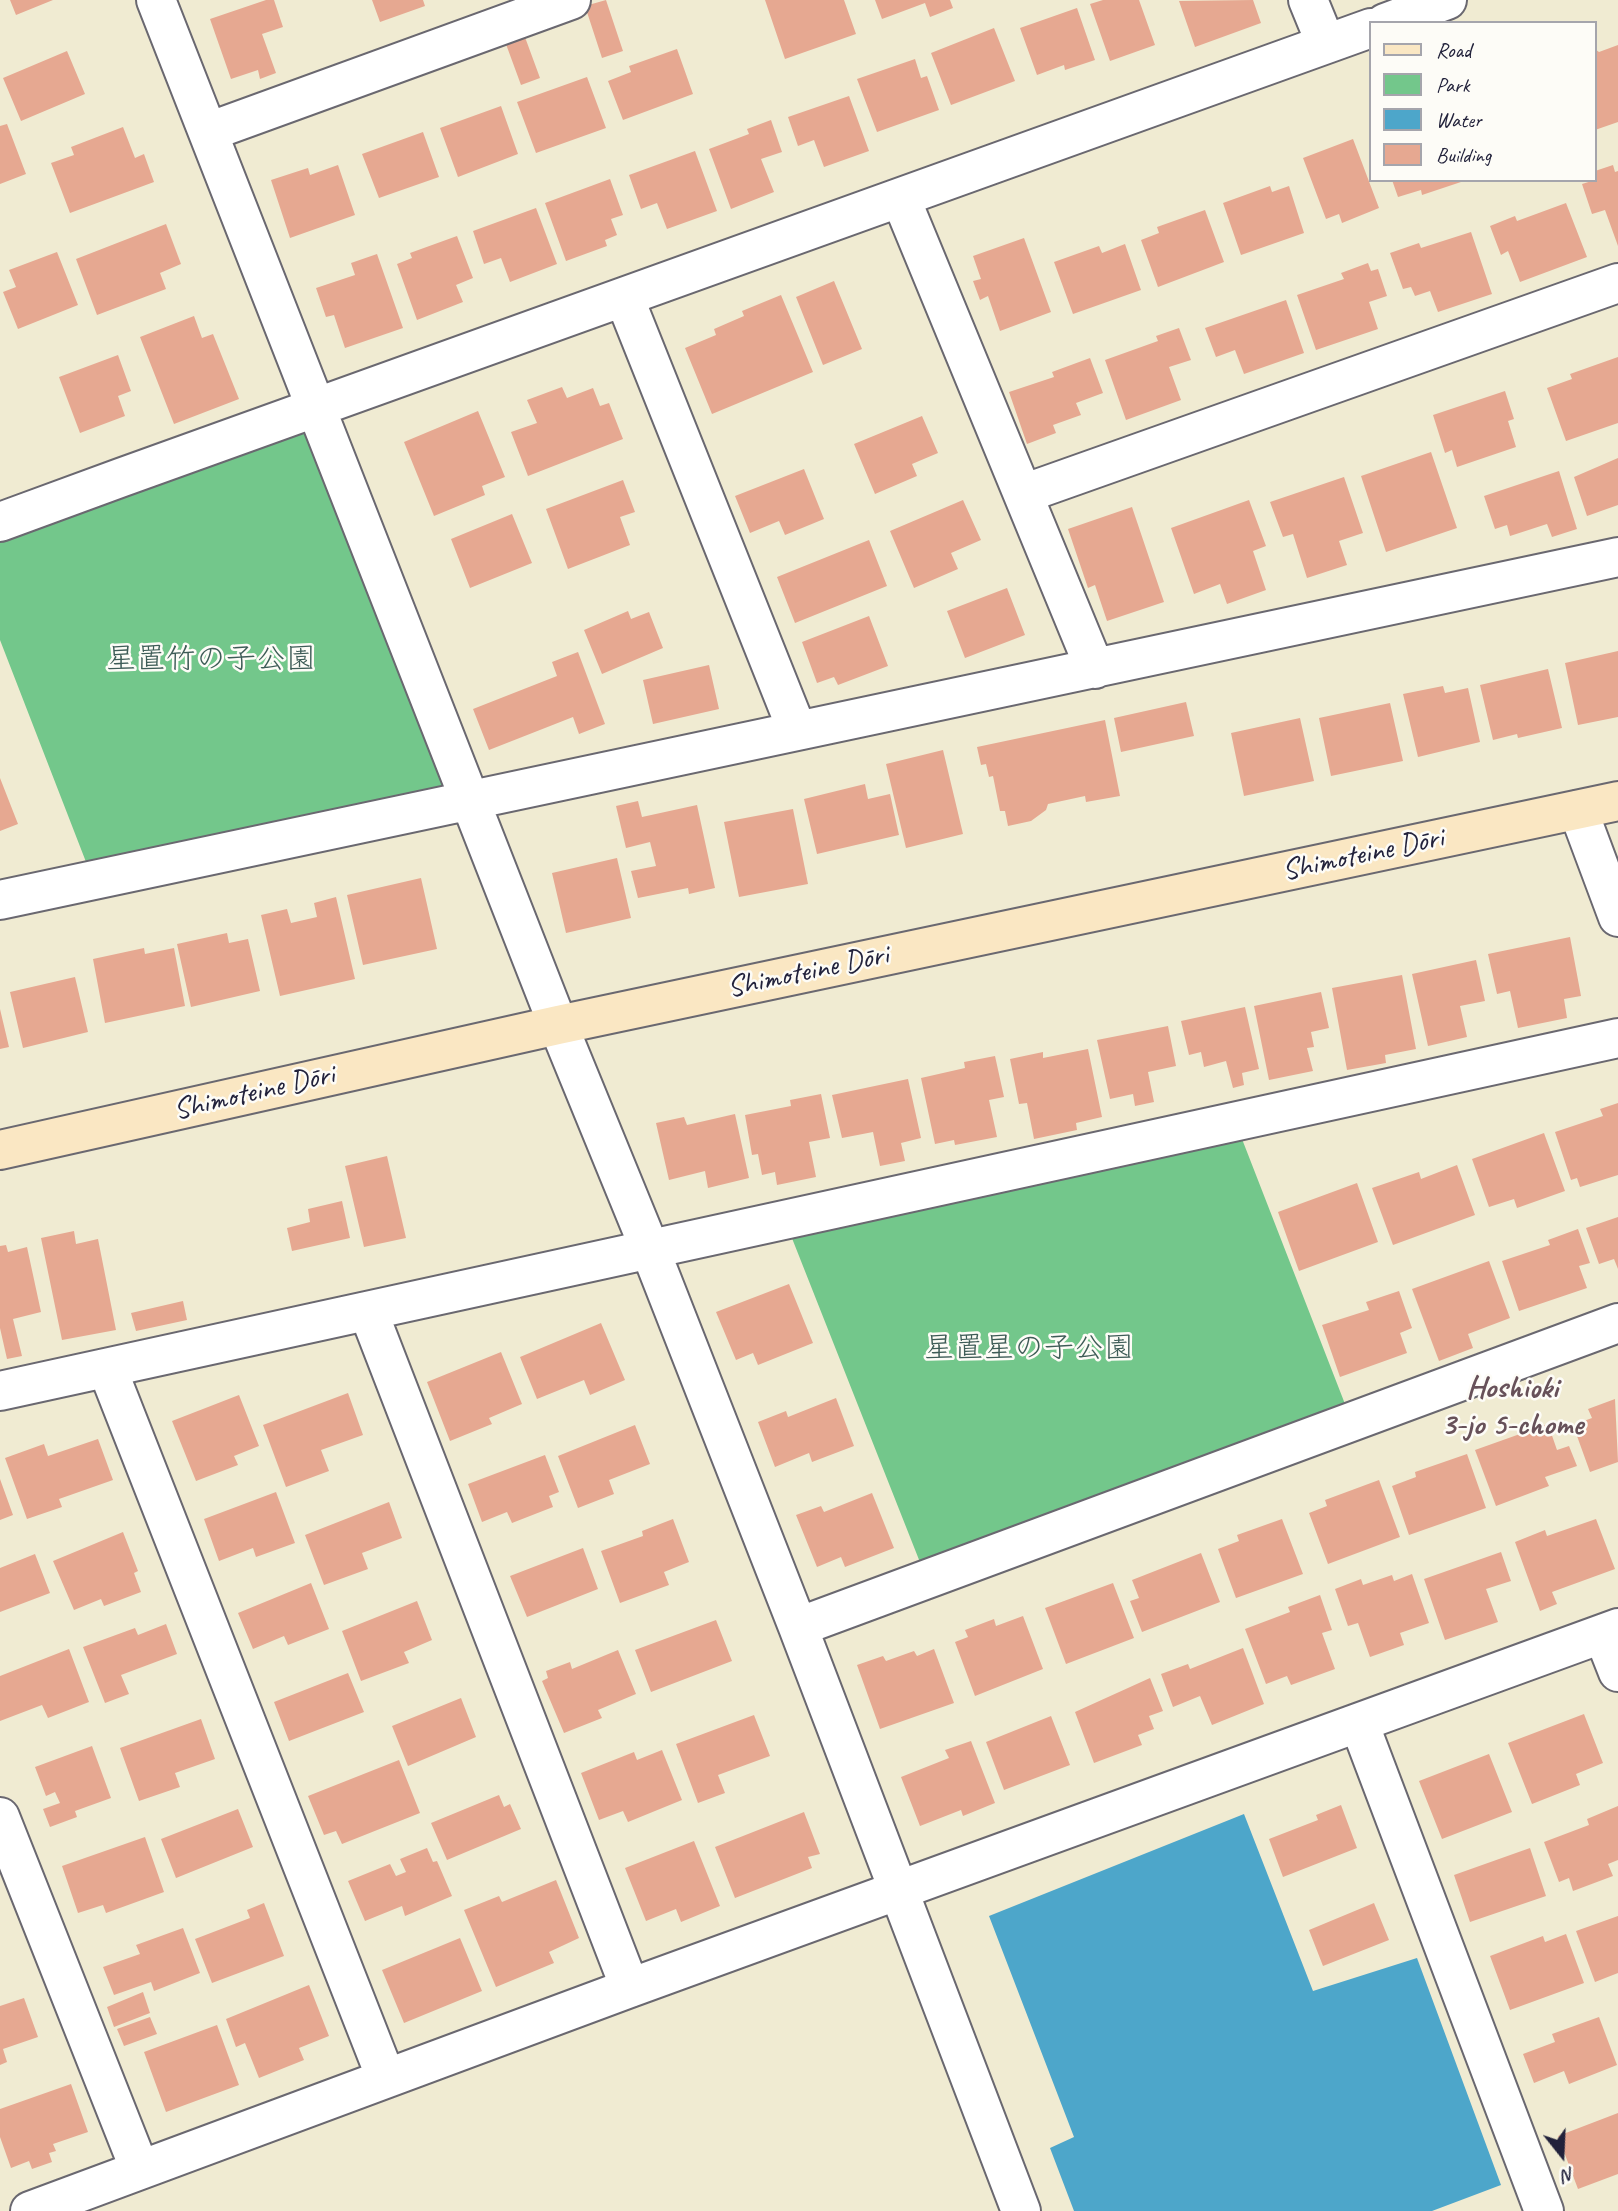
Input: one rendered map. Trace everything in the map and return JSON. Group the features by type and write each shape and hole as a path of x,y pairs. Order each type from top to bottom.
{"street":[{"path":"156,0 558,1025 649,1247 798,1627 1021,2211"},
{"path":"208,132 571,0"},
{"path":"1308,0 1325,44"},
{"path":"1390,21 1447,0"},
{"path":"0,522 314,406 901,199 1370,28"},
{"path":"901,199 1095,669"},
{"path":"1023,494 1618,283"},
{"path":"624,297 797,730"},
{"path":"0,900 1618,556"},
{"name":"Shimoteine Dōri","path":"0,1150 558,1025 1618,801"},
{"path":"1578,810 1618,917"},
{"path":"0,1391 649,1247 1618,1038"},
{"path":"368,1311 630,1988"},
{"path":"798,1627 1618,1323"},
{"path":"107,1368 386,2078"},
{"path":"30,2211 630,1988 1611,1631 1618,1672"},
{"path":"1360,1723 1544,2211"},
{"path":"0,1817 140,2170"}],"green space":[{"name":"星置竹の子公園","path":"314,406 470,799 93,880 0,640 0,522"},
{"name":"星置星の子公園","path":"1235,1121 1352,1422 927,1580 784,1218"}],"water":[{"path":"1244,1814 1313,1991 1417,1958 1501,2185 1432,2211 1074,2211 1050,2148 1074,2137 989,1916"}],"building":[{"path":"10,0 53,0 16,15"},
{"path":"266,0 274,0 283,27 262,34 276,73 260,79 258,70 231,79 210,19"},
{"path":"372,0 423,0 425,6 380,22"},
{"path":"606,0 623,51 602,58 585,6"},
{"path":"765,0 844,0 856,34 785,59"},
{"path":"875,0 950,0 953,8 930,17 925,3 882,19"},
{"path":"1103,0 1139,0 1155,45 1110,61 1090,4"},
{"path":"1253,0 1261,23 1195,47 1179,1"},
{"path":"1077,8 1095,60 1065,70 1064,65 1037,75 1020,28"},
{"path":"994,28 1015,81 951,105 931,53"},
{"path":"522,29 540,78 521,85 503,36"},
{"path":"1618,45 1618,122 1597,129 1597,50"},
{"path":"677,49 693,94 623,120 608,81 631,72 629,66"},
{"path":"67,51 85,94 21,121 3,78"},
{"path":"915,59 921,78 927,76 939,110 877,132 857,79"},
{"path":"587,77 606,128 536,153 517,102"},
{"path":"849,96 869,151 824,167 814,140 798,146 788,117"},
{"path":"501,106 518,154 458,177 440,128"},
{"path":"771,120 782,152 761,159 774,192 731,209 709,149 749,134 747,129"},
{"path":"7,124 26,174 0,184 0,126"},
{"path":"123,127 135,158 144,154 154,182 70,213 51,163 74,155 71,147"},
{"path":"423,132 439,177 379,198 362,154"},
{"path":"1353,139 1379,208 1342,223 1339,214 1326,219 1303,158"},
{"path":"695,151 717,211 667,229 657,203 641,209 629,175"},
{"path":"338,165 355,215 290,238 271,180 308,168 310,175"},
{"path":"1613,165 1615,172 1618,171 1618,246 1605,210 1592,214 1582,184 1597,182 1597,170"},
{"path":"610,179 623,215 611,219 617,235 605,240 607,246 566,261 545,203"},
{"path":"1393,182 1461,182 1422,195 1421,190 1398,197"},
{"path":"1270,186 1272,192 1289,186 1304,233 1241,255 1223,203"},
{"path":"1566,203 1587,257 1520,282 1508,251 1501,255 1490,226 1515,216 1517,221"},
{"path":"536,208 557,264 510,282 501,258 484,264 473,231"},
{"path":"1205,210 1224,262 1158,287 1141,240 1159,233 1157,227"},
{"path":"166,224 181,264 160,273 166,289 97,315 76,259"},
{"path":"1471,232 1492,294 1438,312 1430,291 1415,296 1411,287 1403,289 1390,253 1419,243 1421,248"},
{"path":"457,236 473,278 456,285 463,302 417,320 397,264 412,258 410,253"},
{"path":"1024,238 1051,312 1000,331 988,296 980,300 973,281 981,279 973,256"},
{"path":"1125,244 1141,290 1073,314 1054,262 1099,246 1102,253"},
{"path":"57,252 78,305 18,329 3,292 16,287 9,270"},
{"path":"377,254 403,328 345,348 334,315 326,317 316,288 355,275 351,263"},
{"path":"1368,263 1371,271 1378,269 1387,296 1369,302 1378,329 1316,350 1297,295 1344,279 1341,273"},
{"path":"834,281 862,349 823,365 796,297"},
{"path":"781,295 813,372 712,414 685,348 716,335 714,329 744,316 742,311"},
{"path":"1286,300 1304,353 1244,374 1235,350 1216,357 1205,328"},
{"path":"194,316 202,338 213,334 239,399 174,424 140,337"},
{"path":"1179,328 1191,360 1169,367 1181,400 1126,420 1105,360 1158,341 1156,336"},
{"path":"118,355 131,391 118,396 125,416 80,433 59,377"},
{"path":"1618,357 1618,423 1566,441 1547,388 1572,379 1570,374"},
{"path":"1090,358 1103,393 1076,403 1081,415 1053,425 1056,433 1027,444 1009,392 1054,377 1052,372"},
{"path":"562,387 567,398 593,388 600,406 609,403 623,439 528,476 511,432 537,423 527,400"},
{"path":"1505,391 1514,419 1508,421 1516,447 1457,467 1452,450 1445,453 1433,415"},
{"path":"478,411 505,477 482,486 485,495 434,516 404,442"},
{"path":"922,416 938,453 912,464 917,476 875,494 854,444"},
{"path":"1431,452 1457,528 1386,552 1361,476"},
{"path":"1618,458 1618,505 1587,516 1574,477"},
{"path":"804,469 824,519 785,535 779,521 750,533 735,496"},
{"path":"1559,471 1577,529 1552,537 1547,524 1510,536 1507,525 1495,529 1484,496"},
{"path":"1344,477 1363,533 1339,541 1347,565 1307,578 1293,534 1283,537 1270,502"},
{"path":"623,480 635,512 620,517 630,545 568,569 546,509"},
{"path":"963,500 981,540 951,553 958,569 914,588 890,531"},
{"path":"1249,500 1266,546 1253,551 1266,590 1227,604 1220,584 1194,594 1171,528"},
{"path":"1132,507 1164,602 1107,621 1095,585 1088,588 1068,529"},
{"path":"512,514 532,563 470,588 451,539"},
{"path":"869,540 887,586 795,623 777,577"},
{"path":"1007,588 1025,635 965,658 947,611"},
{"path":"628,611 631,619 649,612 663,648 602,674 584,630"},
{"path":"869,616 888,666 838,685 834,677 817,683 802,642"},
{"path":"1618,651 1618,717 1578,725 1565,663"},
{"path":"578,652 605,724 579,734 573,717 489,750 473,709 557,676 552,662"},
{"path":"709,665 719,709 653,724 643,680"},
{"path":"1548,669 1562,728 1518,738 1517,734 1493,740 1480,685"},
{"path":"1443,686 1445,693 1468,688 1480,742 1418,757 1403,694"},
{"path":"1186,702 1194,736 1121,752 1114,718"},
{"path":"1390,703 1403,761 1331,776 1319,718"},
{"path":"1300,718 1314,781 1244,796 1231,733"},
{"path":"1105,720 1120,796 1086,802 1085,796 1048,804 1046,810 1031,821 1008,826 1005,811 1000,811 993,776 989,777 986,764 981,765 977,747"},
{"path":"943,750 963,834 906,848 886,764"},
{"path":"0,778 18,824 0,831"},
{"path":"865,784 868,799 890,794 899,835 817,854 804,799"},
{"path":"638,801 642,817 697,805 715,888 689,894 688,888 638,898 631,871 656,866 650,842 626,848 616,806"},
{"path":"793,809 808,884 739,897 724,822"},
{"path":"617,858 631,918 566,933 552,873"},
{"path":"421,878 437,949 363,965 347,895"},
{"path":"336,897 355,979 280,996 261,915 287,909 291,923 317,917 314,903"},
{"path":"227,933 229,943 248,939 260,991 191,1007 177,944"},
{"path":"1570,937 1581,996 1564,999 1567,1018 1518,1028 1510,991 1497,994 1488,954"},
{"path":"144,948 145,954 174,948 185,1006 105,1023 93,959"},
{"path":"1476,960 1485,1001 1460,1006 1467,1037 1428,1046 1412,974"},
{"path":"1402,975 1416,1049 1385,1055 1386,1063 1347,1070 1332,988"},
{"path":"75,977 88,1032 23,1048 10,992"},
{"path":"1321,992 1329,1028 1311,1032 1314,1047 1307,1048 1313,1071 1269,1080 1254,1006"},
{"path":"1245,1007 1259,1069 1242,1073 1244,1085 1233,1088 1226,1061 1204,1067 1201,1052 1189,1055 1181,1021"},
{"path":"0,1009 9,1047 0,1049"},
{"path":"1168,1026 1176,1066 1148,1072 1154,1102 1135,1106 1133,1094 1110,1099 1097,1040"},
{"path":"1088,1049 1102,1117 1076,1123 1077,1130 1034,1139 1027,1103 1019,1104 1010,1059 1043,1052 1043,1058"},
{"path":"995,1056 1004,1097 989,1100 997,1137 955,1145 954,1140 935,1144 921,1078 965,1068 964,1062"},
{"path":"908,1079 921,1138 901,1143 905,1161 880,1166 873,1132 842,1138 832,1095"},
{"path":"821,1094 830,1138 809,1142 816,1177 777,1185 775,1172 762,1175 758,1154 752,1155 745,1115 791,1106 790,1100"},
{"path":"1618,1103 1618,1175 1580,1187 1577,1178 1571,1180 1555,1132 1603,1116 1600,1109"},
{"path":"735,1114 749,1178 708,1188 705,1171 669,1180 656,1123 684,1117 687,1125"},
{"path":"1544,1133 1565,1191 1517,1208 1514,1199 1489,1207 1472,1159"},
{"path":"387,1156 406,1238 364,1247 345,1166"},
{"path":"1457,1165 1475,1215 1393,1245 1372,1188 1419,1172 1421,1179"},
{"path":"1357,1183 1378,1242 1299,1271 1278,1212"},
{"path":"342,1201 350,1238 292,1251 287,1228 310,1222 308,1209"},
{"path":"1618,1217 1618,1269 1614,1259 1599,1264 1586,1228"},
{"path":"1578,1229 1590,1263 1579,1266 1587,1288 1519,1311 1502,1261 1550,1245 1548,1240"},
{"path":"74,1231 76,1244 98,1239 116,1330 62,1340 41,1238"},
{"path":"6,1245 8,1252 27,1247 41,1312 13,1319 22,1356 7,1359 0,1328 0,1246"},
{"path":"1489,1261 1510,1318 1468,1334 1473,1348 1439,1361 1412,1289"},
{"path":"789,1284 813,1343 758,1365 753,1353 736,1360 716,1312"},
{"path":"1399,1291 1412,1328 1400,1333 1407,1353 1340,1377 1322,1325 1369,1310 1366,1302"},
{"path":"183,1301 187,1320 136,1331 131,1313"},
{"path":"601,1323 625,1380 590,1395 584,1380 537,1399 520,1357"},
{"path":"501,1352 522,1404 489,1418 492,1424 450,1441 427,1382"},
{"path":"348,1393 363,1435 321,1450 329,1471 286,1487 263,1425"},
{"path":"239,1395 259,1446 234,1456 238,1465 196,1481 172,1421"},
{"path":"836,1398 854,1446 812,1462 809,1453 775,1467 758,1422 786,1411 788,1417"},
{"path":"1615,1399 1618,1462 1590,1472 1573,1425 1592,1418 1588,1409"},
{"path":"1548,1424 1557,1450 1569,1446 1577,1466 1545,1477 1549,1486 1496,1506 1475,1450"},
{"path":"635,1425 650,1464 609,1480 614,1494 578,1508 558,1456"},
{"path":"98,1439 113,1480 59,1499 62,1507 27,1519 5,1458 44,1444 48,1456"},
{"path":"1467,1454 1486,1508 1409,1535 1392,1486 1416,1477 1415,1472"},
{"path":"545,1455 559,1492 549,1496 553,1507 512,1523 507,1512 482,1522 468,1484"},
{"path":"0,1479 13,1515 0,1520"},
{"path":"1379,1480 1400,1537 1328,1564 1309,1513 1327,1506 1325,1500"},
{"path":"276,1492 295,1543 256,1557 253,1548 219,1561 204,1519"},
{"path":"872,1493 894,1548 845,1567 841,1557 817,1567 796,1515 821,1506 824,1512"},
{"path":"389,1502 402,1538 362,1553 368,1569 324,1585 305,1535"},
{"path":"673,1519 689,1562 664,1572 669,1585 620,1603 601,1551 643,1536 642,1531"},
{"path":"1282,1519 1303,1574 1236,1598 1218,1549 1239,1541 1237,1535"},
{"path":"1596,1519 1615,1569 1552,1592 1557,1604 1540,1611 1515,1542 1545,1530 1547,1536"},
{"path":"123,1532 138,1571 134,1573 141,1592 104,1606 101,1599 74,1610 53,1561"},
{"path":"583,1548 598,1589 527,1617 510,1576"},
{"path":"1501,1552 1511,1581 1486,1589 1498,1622 1445,1640 1424,1579"},
{"path":"1201,1553 1220,1602 1142,1632 1130,1601 1139,1598 1132,1580"},
{"path":"35,1554 50,1593 0,1612 0,1568"},
{"path":"1412,1574 1429,1623 1400,1633 1404,1645 1370,1657 1358,1623 1348,1626 1335,1589 1361,1579 1363,1585 1392,1575 1394,1581"},
{"path":"311,1583 329,1629 288,1645 284,1636 253,1649 238,1613"},
{"path":"1113,1583 1134,1638 1066,1664 1045,1608"},
{"path":"1320,1595 1332,1630 1322,1633 1335,1669 1291,1685 1287,1676 1266,1684 1245,1629 1290,1612 1288,1607"},
{"path":"417,1601 432,1640 404,1652 409,1663 361,1681 342,1631"},
{"path":"1023,1616 1043,1669 975,1696 955,1642 968,1637 965,1630 994,1619 996,1626"},
{"path":"716,1620 732,1661 651,1692 635,1650"},
{"path":"166,1624 177,1654 121,1675 129,1694 105,1703 83,1647 135,1628 138,1635"},
{"path":"1243,1648 1264,1704 1212,1725 1200,1696 1173,1707 1161,1674 1188,1664 1190,1669"},
{"path":"69,1649 89,1702 48,1718 42,1705 0,1721 0,1676"},
{"path":"934,1649 954,1703 880,1729 857,1665 883,1656 886,1661 914,1651 917,1656"},
{"path":"618,1650 636,1694 598,1710 602,1718 564,1733 542,1681 548,1678 546,1671 570,1662 572,1669"},
{"path":"348,1673 364,1712 289,1741 274,1702"},
{"path":"1150,1678 1163,1711 1149,1716 1154,1729 1138,1735 1142,1745 1094,1763 1075,1712"},
{"path":"461,1698 476,1737 408,1766 392,1726"},
{"path":"1584,1714 1603,1763 1576,1774 1580,1785 1532,1804 1508,1743"},
{"path":"754,1715 770,1756 718,1775 725,1793 698,1803 676,1744"},
{"path":"1051,1716 1070,1765 1004,1790 986,1742"},
{"path":"201,1719 215,1759 175,1773 180,1787 139,1801 120,1748"},
{"path":"971,1741 995,1803 963,1816 961,1810 920,1826 901,1777 949,1758 945,1750"},
{"path":"92,1746 111,1798 75,1811 77,1817 50,1827 43,1809 60,1803 55,1792 46,1796 35,1767"},
{"path":"662,1750 682,1800 628,1822 623,1811 599,1820 581,1773 634,1752 637,1760"},
{"path":"1489,1754 1512,1812 1442,1839 1419,1781"},
{"path":"399,1760 420,1813 342,1844 336,1831 324,1835 308,1796"},
{"path":"499,1795 504,1807 510,1804 521,1829 447,1860 431,1823"},
{"path":"1341,1805 1357,1848 1283,1877 1269,1839 1318,1820 1316,1815"},
{"path":"1618,1806 1618,1860 1608,1864 1613,1876 1573,1891 1569,1878 1559,1882 1544,1842 1589,1825 1587,1819"},
{"path":"238,1809 253,1847 176,1878 161,1839"},
{"path":"804,1812 820,1854 808,1857 812,1868 735,1898 715,1847"},
{"path":"145,1837 164,1892 106,1913 103,1905 78,1913 62,1866"},
{"path":"694,1841 720,1906 681,1922 676,1909 646,1921 625,1868"},
{"path":"427,1848 433,1862 437,1861 452,1896 405,1916 402,1906 365,1921 348,1881 390,1864 396,1876 406,1872 400,1859"},
{"path":"1530,1848 1546,1896 1470,1922 1454,1875"},
{"path":"556,1880 579,1938 549,1952 554,1963 496,1987 464,1910 499,1896 502,1902"},
{"path":"264,1903 284,1956 212,1983 195,1939 250,1918 247,1910"},
{"path":"1374,1903 1389,1940 1323,1966 1309,1930"},
{"path":"1618,1916 1618,1973 1595,1982 1576,1931"},
{"path":"183,1928 200,1973 154,1991 151,1982 114,1995 103,1967 140,1954 136,1945"},
{"path":"1566,1934 1584,1983 1510,2010 1490,1956 1543,1936 1545,1942"},
{"path":"460,1938 482,1991 404,2023 382,1970"},
{"path":"309,1985 329,2036 299,2048 304,2060 259,2078 245,2043 236,2047 226,2019"},
{"path":"143,1992 150,2013 114,2027 107,2007"},
{"path":"24,1998 38,2037 3,2049 7,2062 0,2065 0,2006"},
{"path":"150,2017 157,2034 124,2046 117,2029"},
{"path":"1599,2017 1617,2065 1569,2084 1564,2071 1534,2083 1523,2054 1555,2042 1552,2034"},
{"path":"217,2025 239,2085 166,2112 144,2052"},
{"path":"71,2084 88,2132 53,2144 56,2151 49,2153 52,2162 32,2169 29,2161 11,2168 0,2137 0,2109"},
{"path":"1618,2113 1618,2174 1578,2189 1558,2136"}],"district":[{"name":"Hoshioki 3-jo 5-chome","path":"1512,1408"}]}
